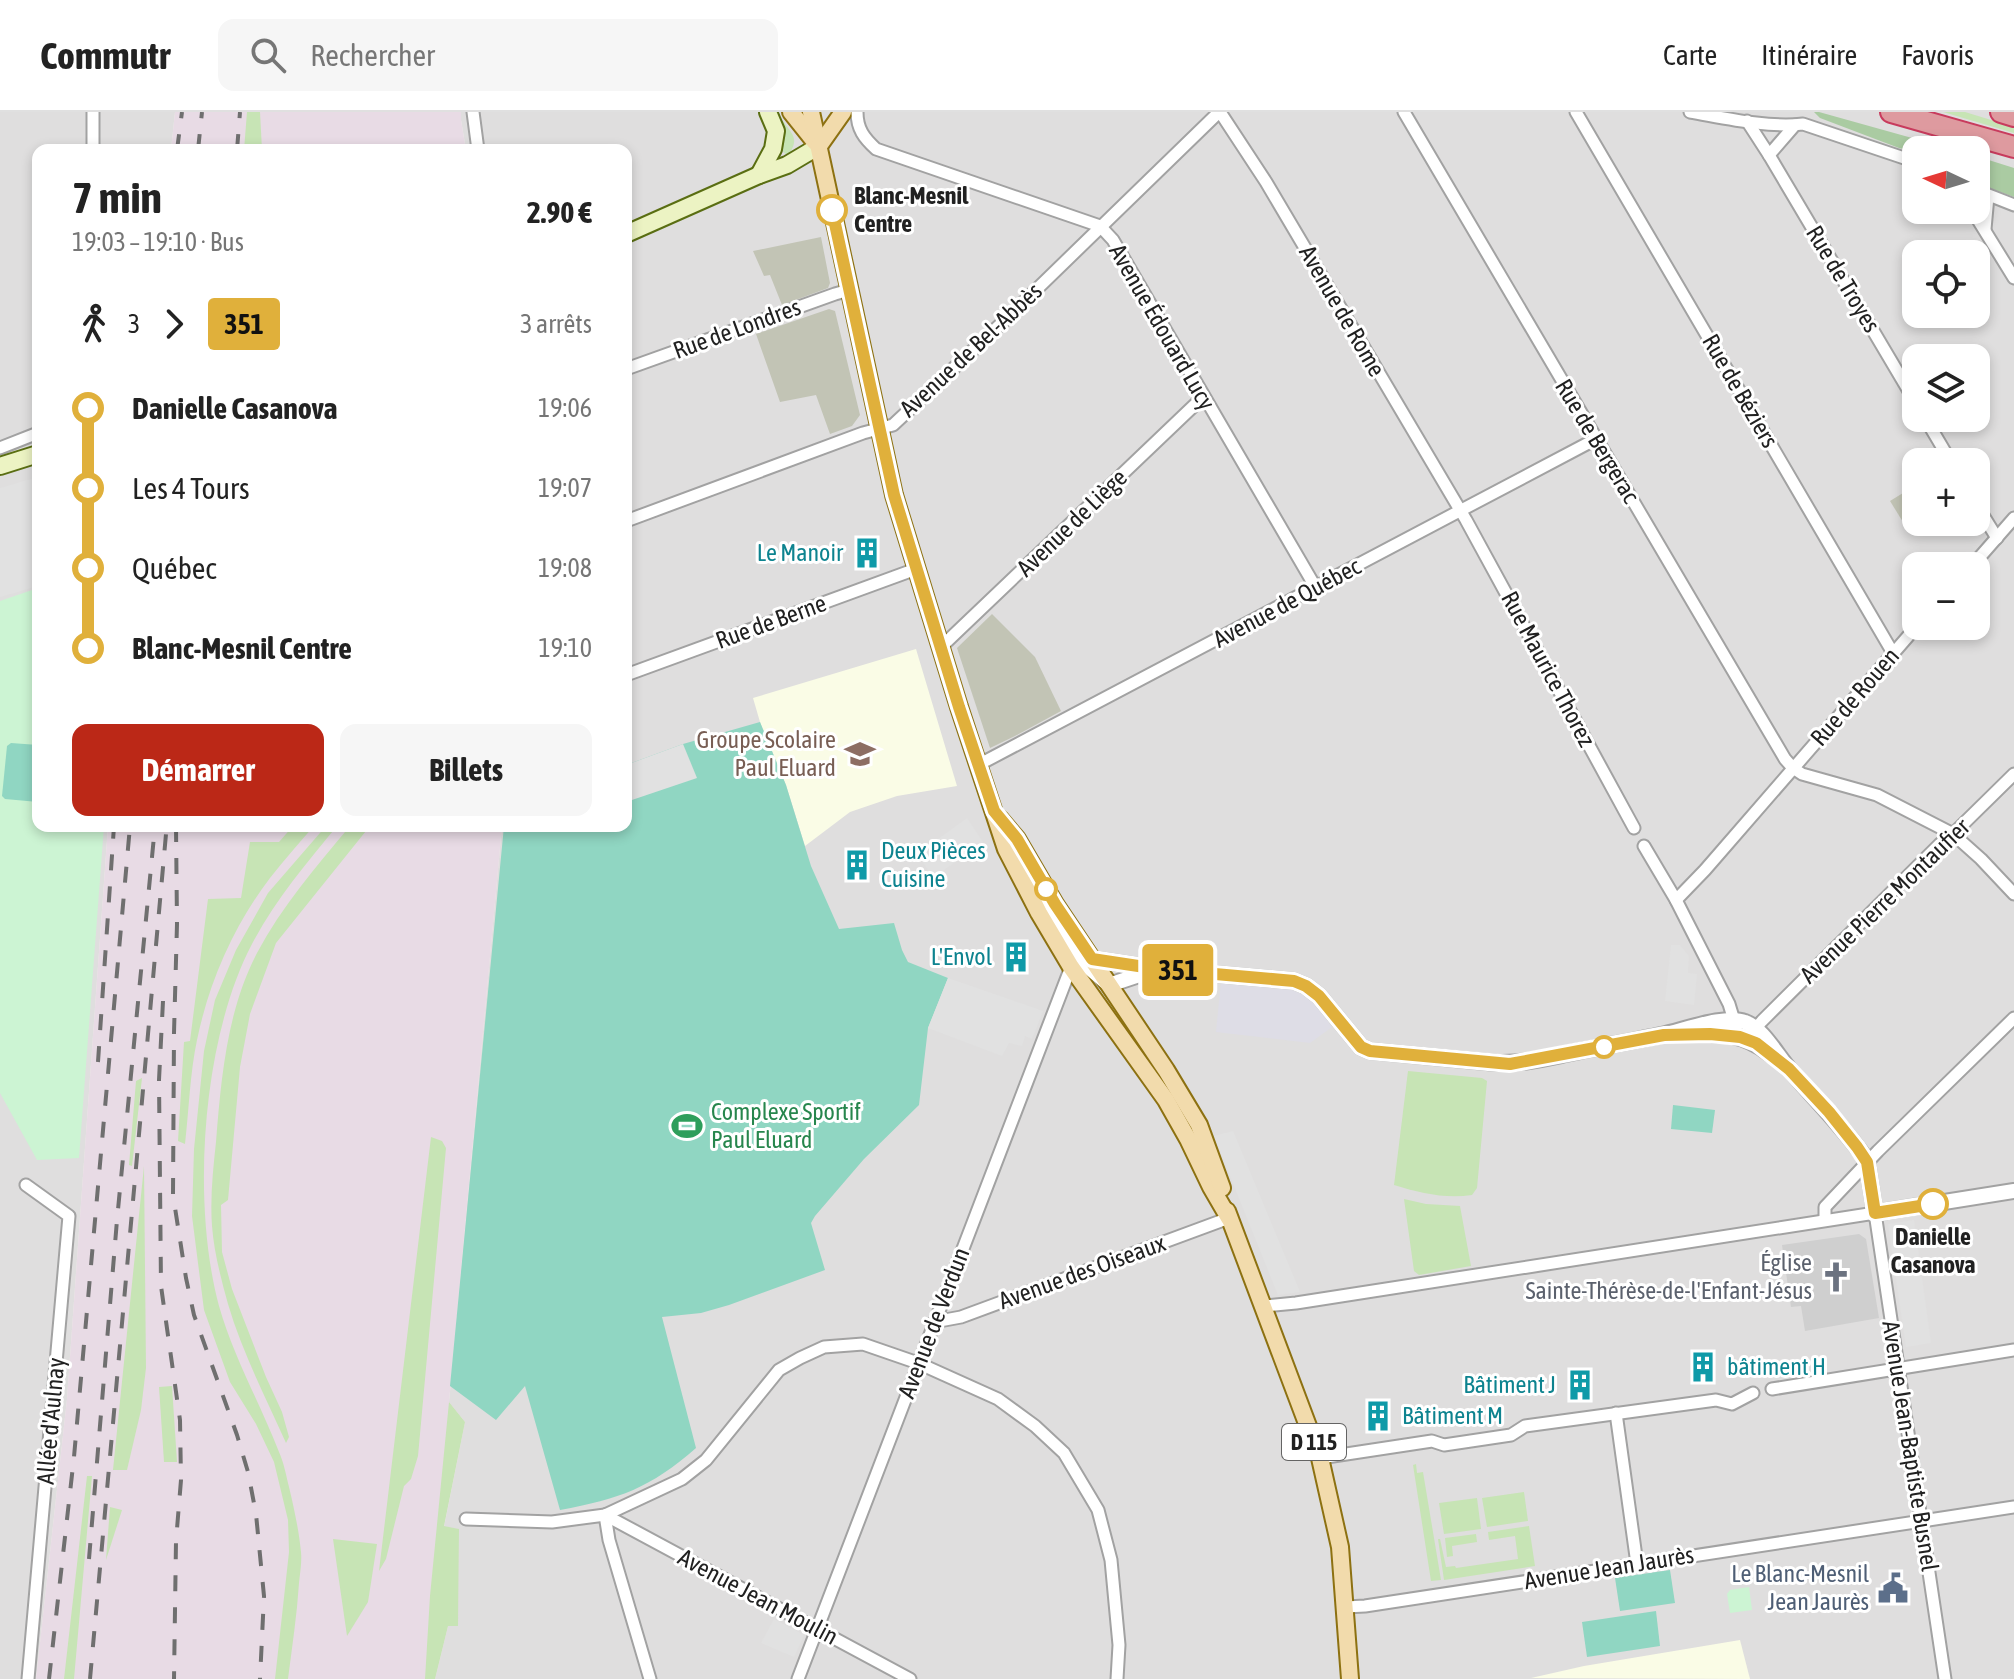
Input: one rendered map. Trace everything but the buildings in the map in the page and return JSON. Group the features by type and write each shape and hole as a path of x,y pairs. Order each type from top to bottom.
{"highway":[{"path":"1891,112 2014,147"},
{"path":"2001,112 2014,116"}],"main road":[{"path":"759,175 773,149 776,131 768,112"},
{"name":"D 115","path":"791,112 819,146"},
{"name":"D 115","path":"811,112 894,495 1006,849 1022,881 1082,963 1166,1100 1229,1218 1320,1458 1340,1547 1350,1679"},
{"path":"632,231 787,165 819,146 843,112"},
{"path":"0,466 32,456"},
{"name":"D 115","path":"994,811 1017,839 1055,904 1082,963 1109,985 1199,1125 1221,1184 1229,1218"}],"street":[{"path":"93,112 93,144"},
{"name":"Avenue Édouard Lucy","path":"857,112 860,130 876,149 1100,226 1113,240 1316,588"},
{"name":"Avenue de Bel-Abbès","path":"632,519 863,433 893,425 1219,112"},
{"name":"Avenue de Rome","path":"1219,112 1266,182 1460,511"},
{"name":"Rue de Bergerac","path":"1404,112 1793,768"},
{"name":"Rue de Béziers","path":"1576,112 1893,653"},
{"path":"1586,130 1589,112"},
{"path":"1690,112 1747,121 1803,124 1902,157"},
{"path":"474,113 477,144"},
{"name":"Rue de Troyes","path":"1747,121 1902,379"},
{"path":"1769,155 1795,125"},
{"path":"1990,197 2014,205"},
{"path":"1981,224 2014,278"},
{"path":"1985,230 1986,224"},
{"name":"Rue de Londres","path":"632,367 849,290"},
{"name":"Avenue de Liège","path":"940,648 1203,397"},
{"path":"0,448 32,435"},
{"name":"Avenue de Québec","path":"978,765 1596,439"},
{"name":"Rue Maurice Thorez","path":"1460,511 1634,828"},
{"path":"1984,552 2014,518"},
{"path":"1990,527 1997,538"},
{"name":"Rue de Berne","path":"632,673 916,569"},
{"name":"Rue de Rouen","path":"1676,900 1905,640"},
{"path":"1793,768 1802,774 1877,795 1953,834 2014,894"},
{"name":"Avenue Pierre Montaufier","path":"1756,1035 1940,844 2014,774"},
{"path":"1644,846 1676,900 1729,1004 1740,1037"},
{"path":"1082,963 1294,981 1319,996 1361,1047 1370,1051 1510,1064 1664,1035 1688,1027 1744,1021 1841,1126 1867,1162 1875,1213"},
{"name":"Avenue de Verdun","path":"798,1679 934,1322 1082,963"},
{"path":"1109,985 1158,969"},
{"path":"1825,1220 1825,1207 1867,1162 2014,1018"},
{"path":"1664,1035 1756,1035"},
{"name":"Allée d'Aulnay","path":"26,1185 69,1216 28,1679"},
{"path":"1264,1306 1525,1269 2014,1191"},
{"name":"Avenue Jean-Baptiste Busnel","path":"1875,1213 1945,1679"},
{"name":"Avenue des Oiseaux","path":"934,1322 961,1317 1229,1218"},
{"path":"466,1519 552,1522 605,1515 682,1479 706,1460 779,1370 824,1347 863,1344 918,1363 998,1399 1035,1426 1064,1453 1098,1510 1111,1560 1119,1645 1117,1679"},
{"path":"1772,1389 2014,1350"},
{"path":"1320,1458 1432,1441 1444,1445 1511,1435 1525,1426 1616,1413 1716,1400 1732,1404 1753,1393"},
{"path":"1616,1413 1637,1564"},
{"name":"Avenue Jean Jaurès","path":"1346,1607 2014,1507"},
{"path":"605,1515 609,1540 650,1679"},
{"name":"Avenue Jean Moulin","path":"605,1515 910,1679"}],"shaded area":[{"path":"0,112 175,112 172,144 32,144 32,832 108,832 67,1399 36,1679 0,1679"},
{"path":"175,112 461,112 465,144 172,144"},
{"path":"461,112 2014,112 2014,1679 435,1679 448,1626 457,1626 444,1527 465,1422 449,1402 501,832 632,832 632,144 465,144"},
{"path":"821,237 830,283 828,288 782,305 770,275 764,276 753,251"},
{"path":"829,309 835,311 860,415 852,426 830,434 816,395 780,402 756,334"},
{"path":"32,479 32,588 0,597 0,488"},
{"path":"1902,494 1902,520 1890,501"},
{"path":"992,614 1035,657 1061,711 990,748 957,648"},
{"name":"Groupe Scolaire Paul Eluard","path":"916,649 957,786 897,796 850,812 805,846 753,698"},
{"path":"683,744 697,778 632,800 632,763"},
{"path":"967,818 983,842 933,878 922,861 931,844"},
{"path":"108,832 501,832 449,1402 465,1422 444,1526 459,1529 458,1626 448,1626 435,1679 36,1679 67,1399"},
{"path":"1671,945 1680,945 1689,956 1688,973 1697,974 1694,1005 1665,1001"},
{"path":"948,978 1043,1011 1032,1039 1025,1036 1022,1046 1009,1043 1002,1056 928,1028"},
{"path":"1221,981 1293,988 1303,992 1332,1027 1310,1043 1216,1032"},
{"path":"1233,1131 1300,1292 1278,1295 1214,1136"},
{"path":"1914,1220 1931,1343 1906,1347 1888,1224"},
{"path":"1859,1234 1866,1239 1879,1318 1805,1331 1801,1306 1791,1307 1782,1245"},
{"path":"774,1619 804,1635 794,1657 761,1643"},
{"path":"1740,1640 1750,1679 1531,1678 1584,1666"}],"green space":[{"path":"247,112 260,112 262,144 244,144"},
{"path":"1814,112 1905,136 1902,136 1902,149 1899,148 1820,118"},
{"path":"1943,112 1965,112 2014,127 2014,133"},
{"path":"783,121 794,140 793,148 786,154 779,140 779,123"},
{"path":"1990,160 2014,168 2014,197 1990,188"},
{"path":"32,590 32,832 104,832 79,1158 37,1160 0,1093 0,601"},
{"name":"Complexe Sportif Paul Eluard","path":"760,722 786,785 811,866 839,929 894,923 908,962 948,978 928,1028 919,1105 864,1159 811,1223 825,1270 729,1305 701,1313 662,1317 696,1448 664,1473 633,1490 560,1510 525,1386 496,1420 450,1386 503,832 632,832 632,763 683,744"},
{"path":"11,743 32,745 32,801 5,799 2,796 7,746"},
{"path":"288,832 309,832 257,896 224,955 202,1018 191,1078 185,1144 178,1141 184,1042 190,1041 208,899 241,898 250,842 279,842"},
{"path":"321,832 332,832 271,912 252,944 235,983 212,1073 206,1122 205,1219 219,1306 282,1460 300,1544 301,1568 288,1679 275,1679 289,1552 288,1520 274,1462 256,1424 230,1382 204,1310 192,1216 194,1149 204,1051 215,1000 236,950 268,893"},
{"path":"345,832 365,832 276,943 250,1014 240,1067 228,1200 221,1205 222,1252 232,1289 282,1412 289,1437 286,1443 240,1340 228,1304 216,1256 212,1194 220,1094 227,1045 239,998 257,953 288,903"},
{"path":"1408,1071 1487,1081 1477,1188 1472,1195 1433,1194 1394,1185"},
{"path":"142,1078 132,1166 129,1165 136,1081"},
{"path":"1673,1105 1715,1110 1712,1133 1671,1129"},
{"path":"431,1137 442,1141 446,1148 418,1456 411,1479 404,1486 386,1559 379,1571"},
{"path":"144,1166 146,1368 141,1410 127,1470 113,1470"},
{"path":"1404,1199 1460,1206 1471,1266 1419,1275 1414,1271"},
{"path":"172,1386 177,1462 164,1462 159,1387"},
{"path":"449,1402 465,1422 444,1526 459,1529 458,1626 448,1626 435,1679 425,1679 430,1596"},
{"path":"1416,1464 1417,1473 1423,1472 1441,1580 1431,1581 1413,1465"},
{"path":"87,1476 92,1476 74,1679 64,1679"},
{"path":"1524,1492 1528,1521 1487,1527 1482,1498"},
{"path":"1477,1498 1481,1529 1444,1534 1439,1503"},
{"path":"110,1507 122,1510 106,1560"},
{"path":"1529,1526 1535,1566 1444,1580 1438,1539 1446,1567 1456,1568 1518,1559 1515,1536 1489,1540 1488,1532"},
{"path":"1476,1534 1477,1542 1452,1546 1453,1556 1447,1557 1445,1538"},
{"path":"333,1539 377,1544 368,1602 347,1636"},
{"path":"1670,1570 1675,1603 1620,1611 1615,1578"},
{"path":"1749,1587 1752,1610 1730,1613 1727,1594 1730,1590"},
{"path":"1656,1611 1660,1646 1587,1657 1582,1622"}],"railway":[{"path":"178,144 182,112"},
{"path":"199,144 202,112"},
{"path":"237,144 240,112"},
{"path":"98,1062 114,832"},
{"path":"49,1679 74,1457 129,832"},
{"path":"89,1559 117,1220 154,832"},
{"path":"176,832 173,1195 194,1315 237,1435 256,1514 264,1596 260,1679"},
{"path":"90,1679 166,834"},
{"path":"163,1001 159,1080 161,1286 180,1420 181,1480 176,1541 174,1679"}],"bus line":[{"name":"351","path":"832,210 894,495 970,743 994,811 1017,839 1092,959 1158,969 1294,981 1319,996 1361,1047 1370,1051 1510,1064 1664,1035 1740,1037 1756,1043 1789,1069 1857,1147 1867,1162 1875,1213 1933,1204"}],"place":[{"name":"Blanc-Mesnil Centre","path":"832,210"},
{"name":"Le Manoir","path":"867,553"},
{"name":"Groupe Scolaire Paul Eluard","path":"860,754"},
{"name":"Deux Pièces Cuisine","path":"857,865"},
{"name":"L'Envol","path":"1016,957"},
{"name":"Complexe Sportif Paul Eluard","path":"687,1126"},
{"name":"Danielle Casanova","path":"1933,1204"},
{"name":"Église Sainte-Thérèse-de-l'Enfant-Jésus","path":"1836,1277"},
{"name":"bâtiment H","path":"1703,1367"},
{"name":"Bâtiment J","path":"1580,1385"},
{"name":"Bâtiment M","path":"1378,1416"},
{"name":"Le Blanc-Mesnil Jean Jaurès","path":"1893,1588"}]}
